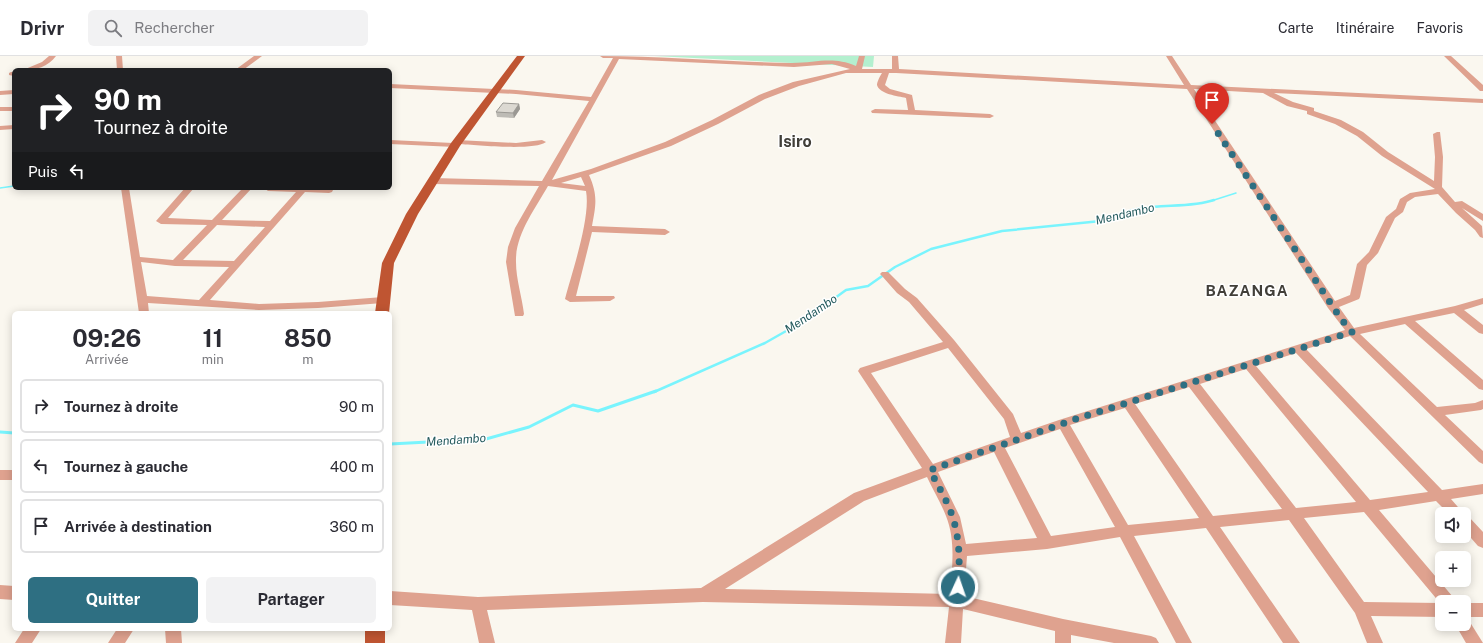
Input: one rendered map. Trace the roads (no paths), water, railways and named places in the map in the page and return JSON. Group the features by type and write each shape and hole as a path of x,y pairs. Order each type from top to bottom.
{"main road":[{"path":"382,311 388,263 412,214 456,144 521,56"},
{"path":"375,631 375,643"}],"street":[{"path":"32,68 50,60 53,56"},
{"path":"119,56 120,68"},
{"path":"241,68 259,56"},
{"path":"603,56 794,65 832,62 844,64 858,70"},
{"path":"858,70 862,56"},
{"path":"895,56 896,71"},
{"path":"1169,56 1332,306 1352,332 1483,459"},
{"path":"1442,56 1454,63"},
{"path":"1447,56 1483,89"},
{"path":"519,314 511,262 512,247 520,228 617,57"},
{"path":"546,184 584,174 668,144 778,90 818,77 858,70 1190,88 1483,101"},
{"path":"886,71 881,86 887,91 909,97 912,112"},
{"path":"392,86 516,92 594,99"},
{"path":"1264,91 1290,104 1310,110 1310,112 1315,115 1322,116 1350,128 1385,154 1398,161 1406,168 1483,218"},
{"path":"0,93 12,92"},
{"path":"0,109 12,109"},
{"path":"875,111 990,116"},
{"path":"0,128 12,127"},
{"path":"1437,134 1439,189 1459,211 1480,228 1483,235"},
{"path":"392,142 516,145 542,142"},
{"path":"584,174 591,189 592,199 587,229 570,299 610,298"},
{"path":"433,181 546,184 591,189"},
{"path":"1332,306 1355,297 1362,264 1374,253 1391,217 1400,210 1403,201 1413,195 1439,189"},
{"path":"125,190 144,311"},
{"path":"188,190 161,221 272,224"},
{"path":"175,263 246,190"},
{"path":"203,302 302,190"},
{"path":"587,229 665,232"},
{"path":"136,259 175,263 238,264"},
{"path":"885,274 901,291 913,300 950,343 1009,417 1017,440"},
{"path":"143,299 259,307 318,305 383,300"},
{"path":"703,595 859,497 930,470 1063,424 1298,348 1352,332 1456,309 1483,301"},
{"path":"1456,309 1483,330"},
{"path":"1407,320 1481,381"},
{"path":"950,343 864,371 930,470 953,517 959,551 958,601 953,643"},
{"path":"1298,348 1450,507"},
{"path":"1248,364 1442,595"},
{"path":"1192,382 1293,514 1360,609 1375,643"},
{"path":"1128,403 1292,643"},
{"path":"1435,412 1477,407 1483,404"},
{"path":"1063,424 1124,531 1184,643"},
{"path":"998,447 1047,543"},
{"path":"0,475 12,475"},
{"path":"959,551 1047,543 1124,531 1368,506 1483,489"},
{"path":"1471,529 1483,542"},
{"path":"0,592 12,593"},
{"path":"392,598 478,604 703,595 958,601 1063,626 1151,643"},
{"path":"478,604 487,643"},
{"path":"1360,609 1435,610"},
{"path":"1471,610 1483,610"},
{"path":"1063,626 1063,643"},
{"path":"23,643 32,631"},
{"path":"116,643 125,631"},
{"path":"173,631 174,643"},
{"path":"1467,631 1474,643"}],"waterway":[{"path":"0,188 12,186"},
{"name":"Mendambo","path":"1211,201 1236,193"},
{"name":"Mendambo","path":"654,392 765,343 802,322 846,290 868,286 895,267 931,249 1002,231 1111,220 1122,214 1148,207 1188,205 1214,200"},
{"name":"Mendambo","path":"392,444 486,439 529,427 573,405 598,411 656,391"},
{"name":"Mendambo","path":"0,432 12,433"}],"district":[{"name":"Isiro","path":"795,141"},
{"name":"BAZANGA","path":"1247,290"}]}
